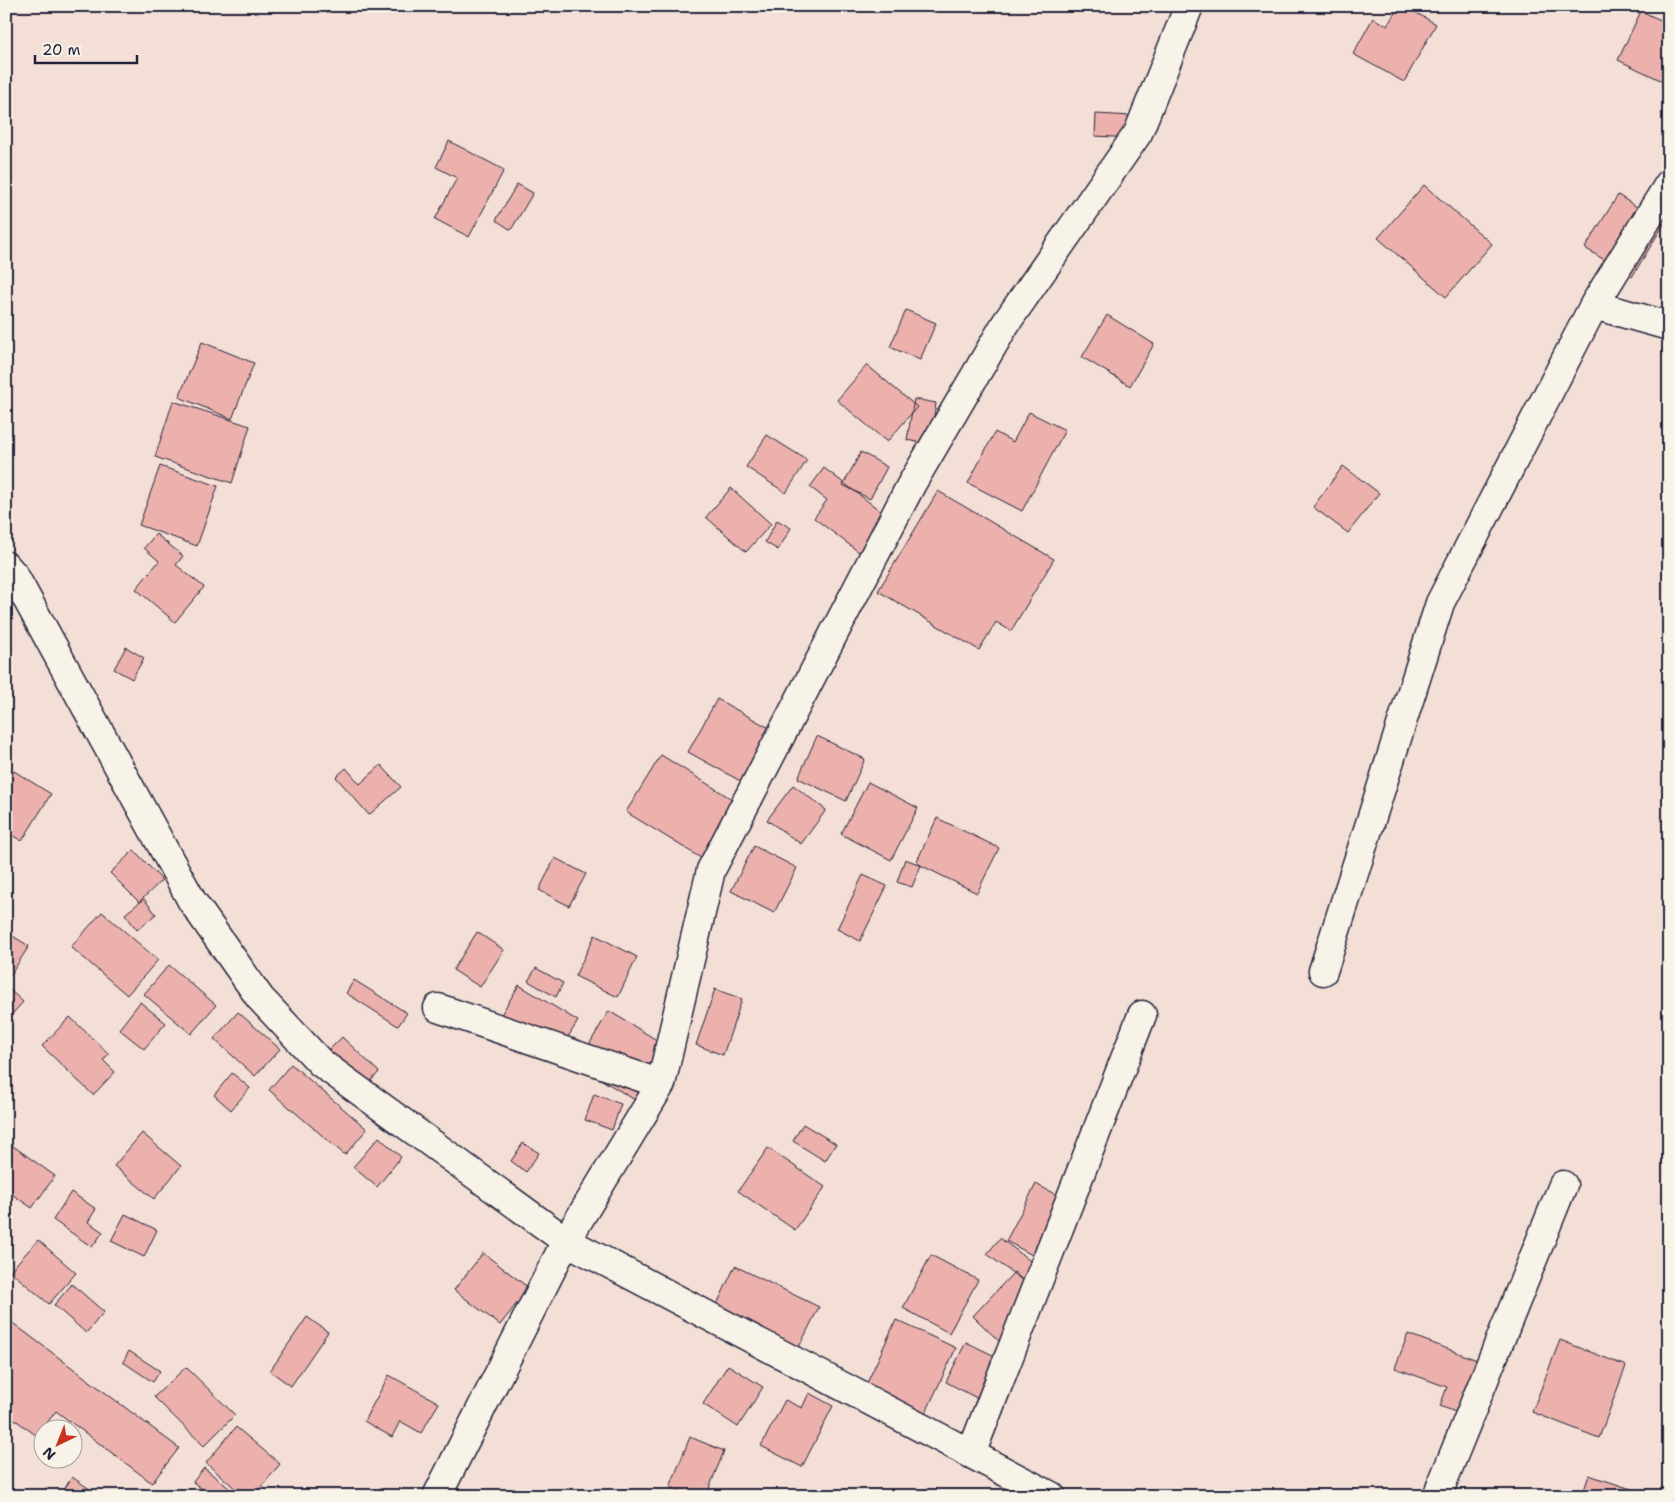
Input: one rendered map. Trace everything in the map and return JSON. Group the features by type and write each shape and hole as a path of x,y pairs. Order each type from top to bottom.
{"street":[{"path":"437,1496 566,1242 661,1084 711,870 916,477 1006,323 1138,133 1189,6"},
{"path":"1323,971 1440,603 1594,305 1669,184"},
{"path":"1594,305 1669,326"},
{"path":"6,566 14,575 192,901 260,998 321,1062 566,1242 1051,1496"},
{"path":"438,1008 661,1084"},
{"path":"971,1454 1142,1015"},
{"path":"1437,1496 1563,1185"}],"building":[{"path":"1399,6 1404,6 1436,24 1404,82 1353,54 1373,18 1387,26"},
{"path":"1641,11 1669,24 1669,84 1618,60"},
{"path":"1096,114 1133,116 1133,138 1095,136"},
{"path":"449,141 504,170 469,237 435,219 457,178 436,167"},
{"path":"517,184 533,193 511,230 496,220"},
{"path":"1424,185 1492,244 1446,297 1378,238"},
{"path":"1618,195 1664,224 1632,277 1585,248"},
{"path":"906,310 936,323 920,360 890,347"},
{"path":"1107,315 1154,344 1130,386 1082,357"},
{"path":"202,342 254,363 232,419 179,397"},
{"path":"867,365 917,407 887,442 837,400"},
{"path":"914,399 936,403 930,445 907,440"},
{"path":"173,401 250,426 232,483 155,457"},
{"path":"1029,412 1065,430 1022,511 968,483 995,432 1013,442"},
{"path":"767,435 807,460 786,493 746,467"},
{"path":"861,452 887,467 870,499 843,485"},
{"path":"160,466 218,486 197,546 139,525"},
{"path":"1343,466 1379,493 1348,533 1313,507"},
{"path":"824,468 899,525 872,562 814,518 827,500 810,487"},
{"path":"731,488 771,524 746,552 706,517"},
{"path":"938,491 1054,559 1011,631 996,622 979,650 878,591"},
{"path":"777,520 791,528 778,550 765,542"},
{"path":"156,534 183,556 176,565 204,587 175,622 136,589 159,561 144,548"},
{"path":"126,647 144,658 132,679 114,669"},
{"path":"717,699 773,730 744,783 688,752"},
{"path":"6,732 12,736 6,744"},
{"path":"817,736 865,759 846,801 798,778"},
{"path":"661,755 735,801 719,869 626,812"},
{"path":"381,765 401,787 369,815 336,777 346,768 360,784"},
{"path":"14,771 51,794 22,841 6,832 6,783"},
{"path":"868,782 918,808 891,860 841,834"},
{"path":"793,785 826,810 801,844 767,820"},
{"path":"937,818 999,848 977,893 916,863"},
{"path":"754,846 797,868 774,913 731,891"},
{"path":"134,850 162,880 139,902 110,873"},
{"path":"555,858 586,874 569,906 539,890"},
{"path":"905,859 921,865 912,887 897,882"},
{"path":"863,875 887,886 860,941 837,929"},
{"path":"144,899 156,914 137,930 125,914"},
{"path":"102,912 158,960 127,995 71,947"},
{"path":"6,932 29,946 8,979 6,978"},
{"path":"477,932 504,950 480,987 453,970"},
{"path":"595,935 637,957 618,997 575,976"},
{"path":"169,965 216,1005 191,1034 144,994"},
{"path":"536,968 563,983 556,997 528,981"},
{"path":"354,980 407,1013 398,1026 346,993"},
{"path":"519,985 578,1021 568,1037 587,1048 609,1011 683,1056 650,1109 499,1018"},
{"path":"715,989 742,999 723,1055 696,1045"},
{"path":"10,990 23,1002 6,1021 6,995"},
{"path":"140,1002 166,1023 144,1049 119,1029"},
{"path":"238,1012 280,1049 255,1076 214,1039"},
{"path":"70,1017 109,1054 103,1060 115,1072 93,1095 42,1046"},
{"path":"342,1037 379,1072 356,1097 318,1061"},
{"path":"291,1064 367,1129 345,1155 269,1090"},
{"path":"232,1073 250,1088 231,1110 214,1095"},
{"path":"594,1094 621,1104 612,1130 585,1120"},
{"path":"803,1124 836,1144 825,1161 793,1141"},
{"path":"142,1133 181,1166 154,1199 114,1166"},
{"path":"379,1137 401,1157 377,1187 353,1167"},
{"path":"523,1143 539,1153 526,1172 511,1161"},
{"path":"13,1146 55,1176 32,1208 6,1190 6,1156"},
{"path":"768,1148 825,1187 795,1230 738,1191"},
{"path":"1036,1184 1077,1206 1047,1263 1006,1241"},
{"path":"71,1192 96,1209 88,1222 103,1232 92,1247 53,1220"},
{"path":"125,1214 157,1230 144,1257 111,1241"},
{"path":"1000,1238 1050,1276 1038,1292 987,1254"},
{"path":"38,1240 76,1273 49,1304 10,1271"},
{"path":"483,1253 529,1288 500,1325 454,1290"},
{"path":"931,1255 978,1280 949,1333 903,1308"},
{"path":"735,1266 819,1307 794,1357 711,1317"},
{"path":"1014,1272 1046,1302 1004,1346 973,1316"},
{"path":"72,1284 104,1312 86,1333 54,1305"},
{"path":"307,1317 328,1332 291,1386 270,1371"},
{"path":"6,1318 179,1448 152,1483 82,1430 82,1420 68,1420 56,1411 49,1420 32,1420 32,1432 6,1413"},
{"path":"896,1320 956,1348 920,1425 861,1396"},
{"path":"1408,1334 1496,1367 1476,1420 1440,1406 1447,1387 1395,1368"},
{"path":"1560,1340 1626,1366 1599,1438 1532,1412"},
{"path":"966,1342 1015,1366 994,1407 946,1382"},
{"path":"129,1351 160,1371 153,1382 123,1362"},
{"path":"728,1365 763,1387 738,1427 703,1404"},
{"path":"186,1367 235,1415 204,1446 154,1397"},
{"path":"389,1375 439,1403 421,1433 400,1421 392,1437 364,1421"},
{"path":"809,1393 833,1406 802,1467 761,1446 785,1400 802,1408"},
{"path":"236,1427 280,1464 254,1496 244,1496 206,1463"},
{"path":"690,1437 724,1451 706,1496 692,1496 670,1487"},
{"path":"204,1468 239,1496 211,1496 193,1482"},
{"path":"1589,1475 1643,1493 1642,1496 1582,1496"},
{"path":"72,1477 100,1496 60,1496"}]}
